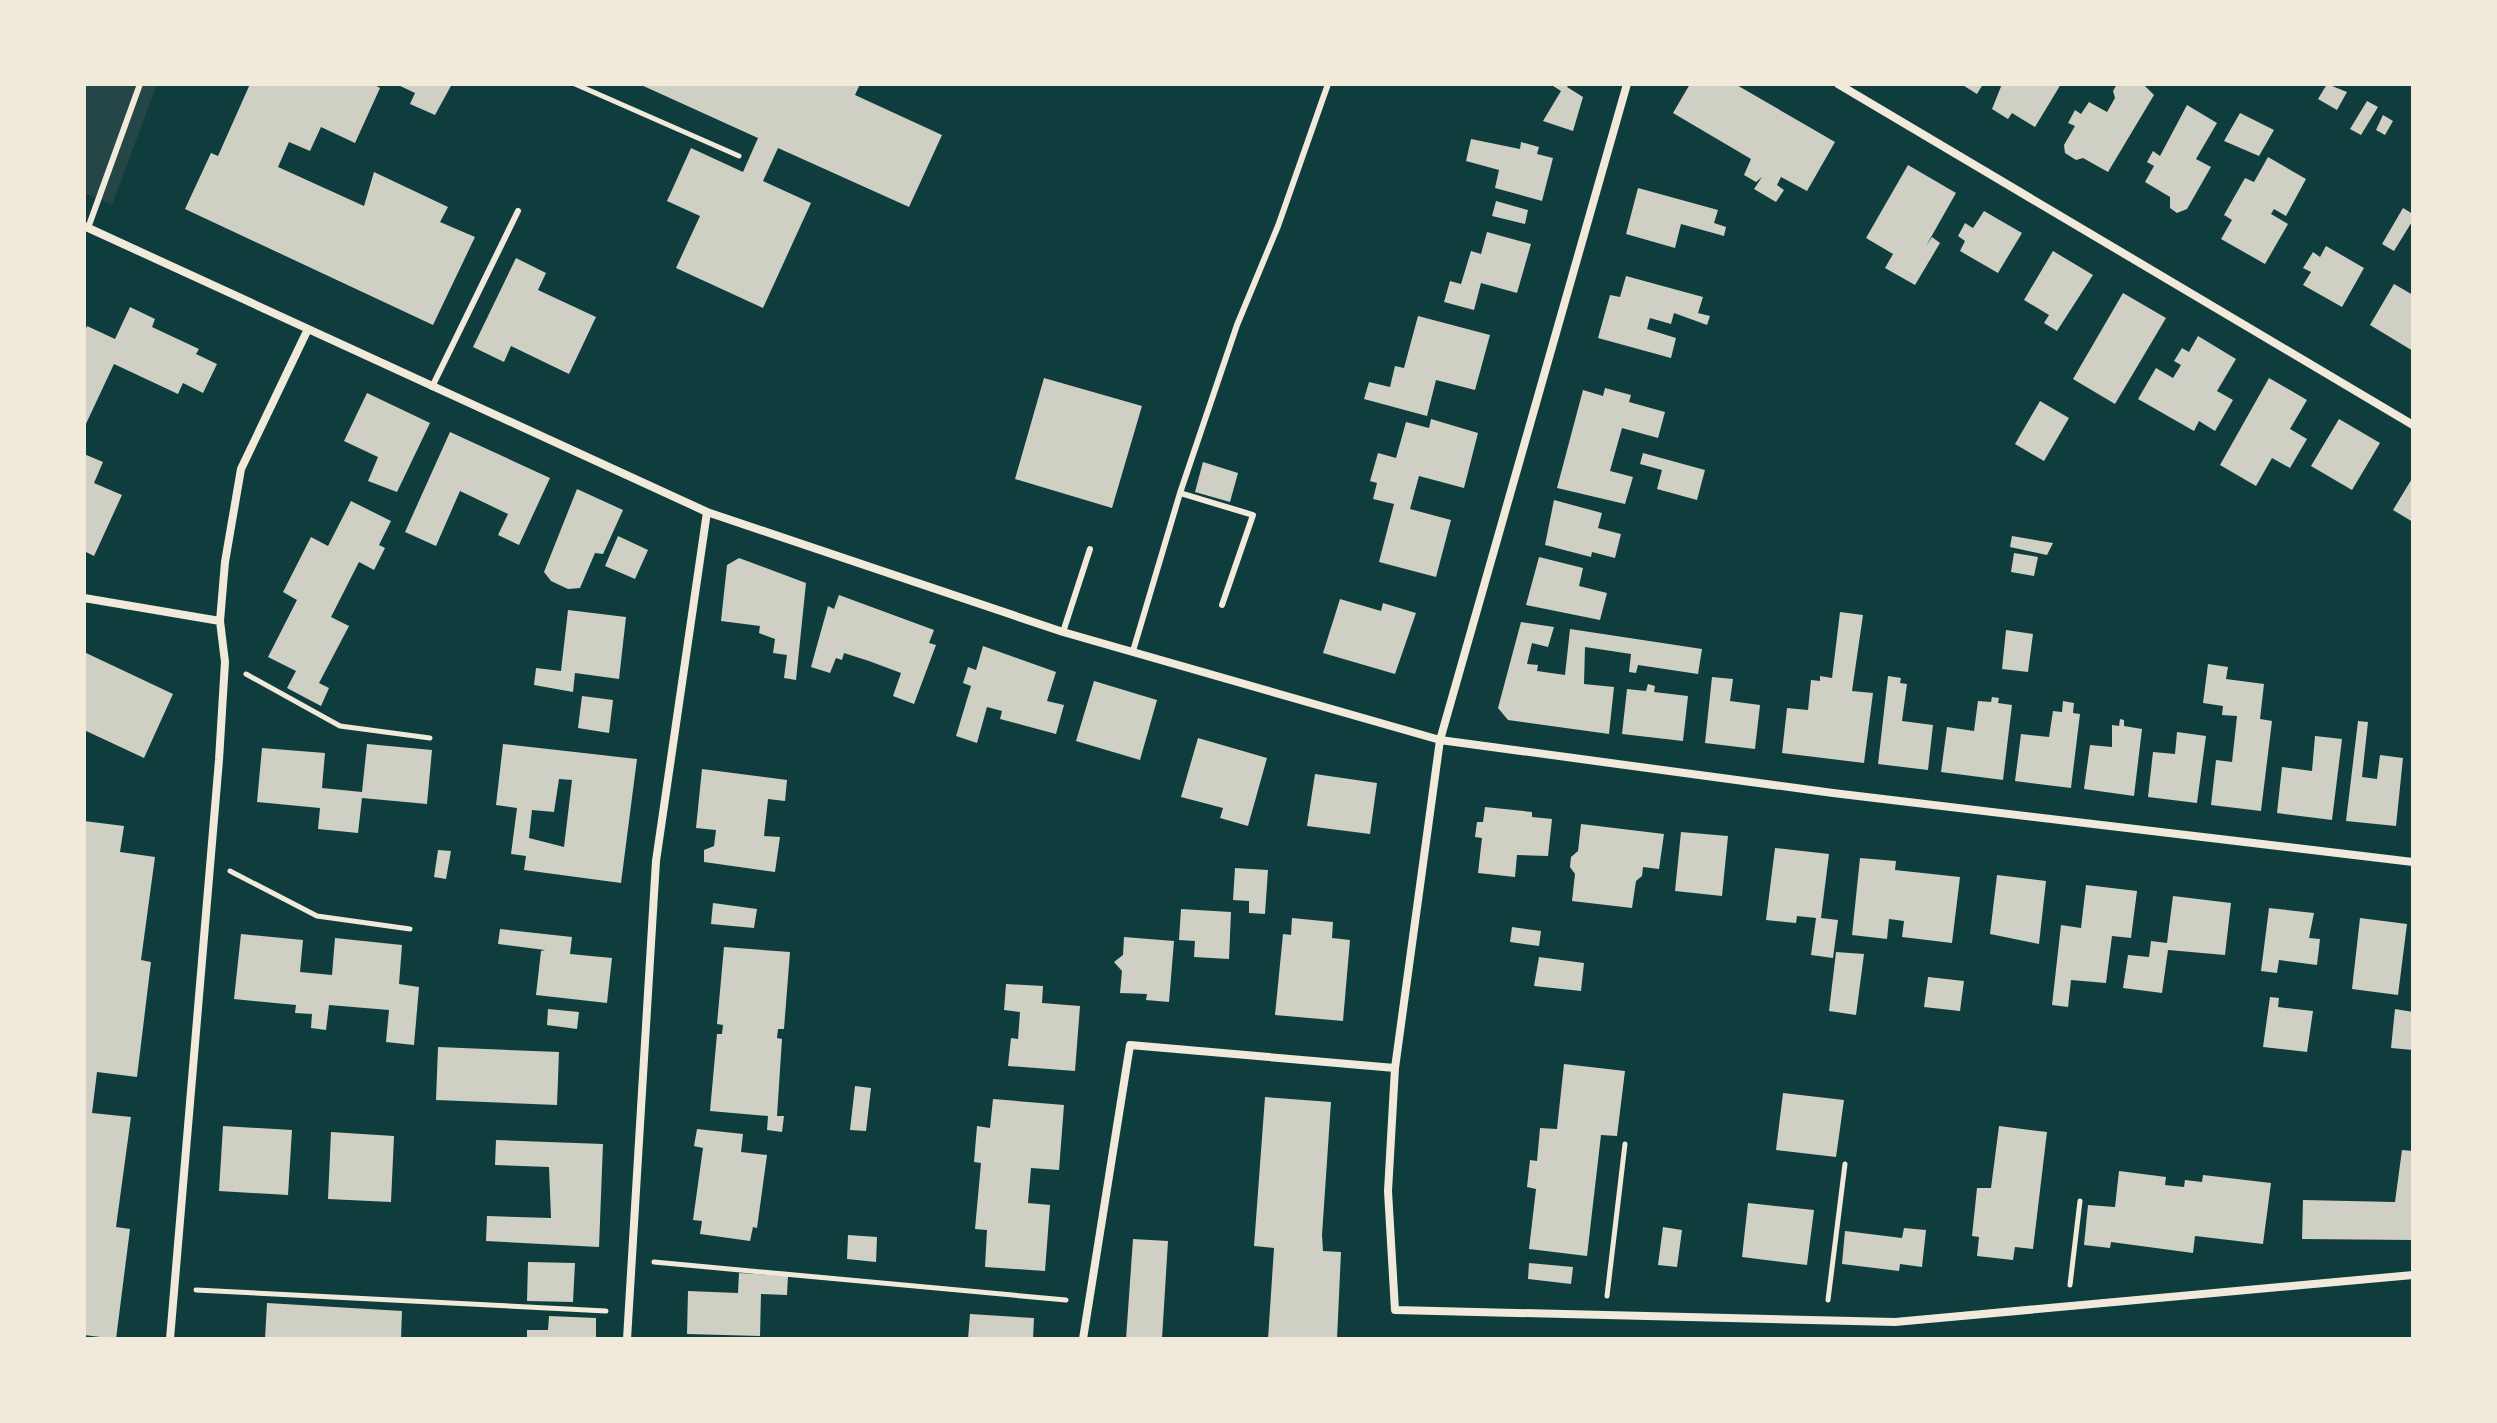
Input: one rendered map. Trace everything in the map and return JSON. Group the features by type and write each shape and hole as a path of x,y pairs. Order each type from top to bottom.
{"street":[{"path":"1627,84 1440,740 1395,1068 1388,1191 1395,1310 1895,1322 2413,1275"},
{"path":"1838,84 2413,425"},
{"path":"86,227 707,512 1063,632 1440,740 1833,793 2413,862"},
{"path":"170,1339 211,861 225,662 220,621 225,562 241,469 308,329"},
{"path":"627,1339 656,861 707,512"},
{"path":"84,598 220,621"},
{"path":"1083,1339 1130,1045 1395,1068"}],"lane":[{"path":"86,227 140,84"},
{"path":"1133,651 1180,493 1237,325 1278,226 1328,84"},
{"path":"432,387 518,211"},
{"path":"1180,493 1253,515 1222,605"},
{"path":"1063,632 1090,549"}],"path":[{"path":"575,84 739,156"},
{"path":"225,662 340,726 430,738"},
{"path":"211,861 317,916 410,929"},
{"path":"1605,1316 1625,1144"},
{"path":"1826,1321 1845,1164"},
{"path":"2067,1306 2080,1201"},
{"path":"632,1260 1087,1302"},
{"path":"175,1289 628,1313"}],"shaded area":[{"path":"84,84 157,84 112,205 84,193"}],"building":[{"path":"250,84 373,84 380,88 355,143 321,127 310,151 289,142 278,167 364,206 374,172 448,207 440,222 475,237 433,325 185,209 211,153 218,156"},
{"path":"396,84 452,84 435,115 410,104 415,93"},
{"path":"639,84 860,84 855,95 942,135 909,207 778,148 763,181 811,203 763,308 676,268 700,216 667,201 691,148 743,172 758,138"},
{"path":"1550,84 1569,84 1567,87 1583,97 1573,131 1543,121 1561,91"},
{"path":"1690,84 1735,84 1835,142 1807,191 1781,177 1777,185 1784,190 1776,202 1754,189 1762,177 1756,182 1744,175 1751,159 1673,113"},
{"path":"1961,84 1983,84 1977,94"},
{"path":"2002,84 2061,84 2035,127 2012,113 2008,119 1992,109"},
{"path":"2117,84 2143,84 2154,95 2108,172 2083,158 2076,160 2065,153 2064,145 2075,126 2068,123 2075,110 2081,114 2089,102 2107,112 2115,98 2113,91"},
{"path":"2327,84 2347,92 2337,110 2318,99"},
{"path":"2367,101 2378,107 2361,135 2350,129"},
{"path":"2187,105 2217,123 2196,159 2211,167 2187,209 2177,213 2170,208 2170,197 2145,182 2154,166 2147,162 2153,151 2160,156"},
{"path":"2240,113 2274,130 2259,156 2224,141"},
{"path":"2383,115 2393,121 2385,135 2376,130"},
{"path":"1471,139 1520,149 1521,142 1539,147 1537,154 1553,158 1542,201 1495,188 1499,170 1466,161"},
{"path":"2268,157 2306,179 2286,216 2274,209 2271,214 2288,224 2265,264 2221,239 2232,220 2224,215 2245,178 2254,182"},
{"path":"1908,165 1956,193 1926,246 1932,237 1940,243 1915,285 1885,268 1893,254 1866,238"},
{"path":"1638,188 1718,210 1714,223 1726,227 1724,236 1681,224 1675,248 1626,234"},
{"path":"1496,201 1528,210 1525,224 1492,216"},
{"path":"2403,208 2413,214 2413,220 2394,251 2382,244"},
{"path":"1984,211 2022,233 1998,273 1960,251 1965,241 1958,236 1965,223 1973,228"},
{"path":"1487,232 1531,244 1517,293 1481,283 1474,310 1444,302 1450,281 1461,284 1471,251 1481,254"},
{"path":"2326,246 2364,268 2342,307 2303,285 2311,272 2303,268 2313,252 2320,257"},
{"path":"2053,251 2093,275 2057,331 2044,323 2049,315 2024,300"},
{"path":"516,258 546,273 538,290 596,317 569,374 511,346 504,362 473,347"},
{"path":"1626,276 1703,297 1698,313 1710,316 1707,325 1674,313 1671,324 1650,318 1647,329 1676,338 1671,358 1598,338 1610,295 1620,297"},
{"path":"2394,284 2413,295 2413,351 2370,325"},
{"path":"2123,293 2166,318 2115,404 2073,379"},
{"path":"130,307 155,319 152,327 199,349 196,354 217,364 203,393 183,383 178,394 114,364 84,428 84,334 87,326 115,339"},
{"path":"1418,316 1490,335 1475,390 1436,380 1427,416 1364,399 1369,382 1390,387 1395,366 1404,368"},
{"path":"2198,336 2236,359 2217,391 2233,400 2215,431 2199,421 2194,431 2138,399 2156,368 2173,378 2181,365 2174,361 2182,348 2189,352"},
{"path":"1044,378 1142,406 1112,508 1015,479"},
{"path":"2269,378 2307,400 2290,429 2307,439 2290,468 2272,458 2256,486 2220,465"},
{"path":"1605,388 1631,395 1629,402 1665,412 1658,438 1622,428 1610,471 1633,477 1625,504 1557,488 1583,390 1603,396"},
{"path":"367,393 430,423 397,492 368,481 378,457 344,441"},
{"path":"2040,401 2069,418 2044,461 2015,444"},
{"path":"1431,419 1478,433 1464,488 1419,476 1410,509 1451,520 1436,577 1379,562 1394,504 1373,499 1377,483 1370,481 1378,453 1396,458 1406,422 1429,428"},
{"path":"2339,419 2380,443 2352,490 2311,466"},
{"path":"450,432 550,478 519,545 498,535 508,514 460,491 436,546 405,532"},
{"path":"1643,453 1705,470 1697,500 1657,489 1662,470 1640,464"},
{"path":"84,454 103,462 94,483 122,495 94,556 84,551"},
{"path":"1203,462 1238,473 1230,502 1195,492"},
{"path":"2413,477 2413,522 2393,510"},
{"path":"577,489 623,510 603,554 595,553 580,588 568,589 551,581 544,572"},
{"path":"1554,500 1602,513 1598,528 1621,534 1615,558 1592,552 1591,557 1545,545"},
{"path":"351,501 391,521 379,545 385,548 374,570 359,562 331,617 349,626 319,683 329,688 321,706 287,688 296,671 268,657 297,600 283,592 311,537 328,546"},
{"path":"618,536 648,550 635,579 605,566"},
{"path":"2012,536 2053,543 2047,555 2010,547"},
{"path":"2014,553 2038,557 2034,576 2011,572"},
{"path":"1539,557 1583,568 1579,586 1607,593 1600,620 1526,605"},
{"path":"739,558 806,583 796,680 784,678 787,655 773,653 775,639 759,633 760,626 721,621 727,565"},
{"path":"839,595 934,630 929,643 936,645 914,704 893,696 901,673 869,661 844,653 842,660 836,658 830,673 811,667 828,606 834,609"},
{"path":"1340,599 1381,611 1383,603 1416,613 1395,674 1323,653"},
{"path":"568,610 626,617 619,679 575,673 573,692 534,685 536,668 561,671"},
{"path":"1840,612 1863,615 1852,691 1873,693 1864,763 1782,753 1787,708 1808,710 1811,680 1820,681 1820,676 1832,678"},
{"path":"1521,622 1554,627 1548,647 1532,643 1527,664 1538,665 1537,671 1565,675 1570,629 1702,649 1698,674 1638,665 1636,673 1629,672 1631,654 1585,647 1584,684 1614,687 1609,734 1508,720 1498,708"},
{"path":"2006,630 2033,634 2028,672 2002,669"},
{"path":"983,646 1056,672 1047,701 1064,705 1056,734 1000,719 1002,711 987,707 977,743 956,736 971,686 963,683 968,667 976,670"},
{"path":"84,652 173,694 144,758 84,730"},
{"path":"2208,664 2228,667 2226,679 2264,684 2260,719 2272,721 2261,811 2211,805 2216,760 2232,762 2237,716 2222,715 2223,706 2203,703"},
{"path":"1888,676 1901,678 1900,683 1907,684 1902,721 1933,725 1928,770 1878,764"},
{"path":"1712,677 1733,679 1730,701 1760,705 1755,749 1705,743"},
{"path":"1094,681 1157,700 1140,760 1076,741"},
{"path":"1648,684 1655,686 1654,692 1688,696 1683,741 1622,734 1627,689 1646,691"},
{"path":"582,696 613,700 609,733 578,728"},
{"path":"1992,697 1999,698 1998,703 2012,705 2003,780 1941,772 1947,727 1974,731 1978,701 1991,702"},
{"path":"2063,701 2074,703 2073,713 2080,714 2071,788 2015,781 2021,734 2049,737 2053,711 2062,712"},
{"path":"2120,719 2124,720 2124,726 2142,729 2134,796 2084,789 2090,745 2112,747 2112,725 2119,726"},
{"path":"2358,721 2368,722 2362,777 2377,779 2380,755 2403,758 2396,826 2346,821"},
{"path":"2177,732 2206,736 2197,803 2148,797 2153,752 2175,754"},
{"path":"2315,736 2342,739 2332,820 2277,813 2282,767 2312,771"},
{"path":"1198,738 1267,758 1248,826 1220,818 1223,808 1181,797"},
{"path":"367,744 432,750 427,804 362,798 358,833 318,829 320,808 257,802 262,748 325,753 322,788 362,792"},
{"path":"503,744 637,759 621,883 524,870 526,856 511,854 517,808 496,805","holes":["559,779 572,780 564,847 529,838 532,810 554,812"]},
{"path":"702,769 787,780 785,801 768,799 764,836 780,837 775,872 704,862 704,850 714,846 716,830 696,828"},
{"path":"1315,774 1377,783 1370,834 1307,826"},
{"path":"1485,807 1532,812 1532,817 1552,819 1548,856 1517,855 1515,877 1478,873 1482,838 1475,837 1477,822 1483,822"},
{"path":"84,821 124,826 120,852 155,857 141,960 151,962 137,1077 97,1072 92,1113 131,1117 116,1227 130,1229 116,1339 84,1335"},
{"path":"1581,824 1664,834 1659,869 1643,867 1642,876 1636,881 1632,908 1572,901 1575,874 1570,867 1571,857 1578,851"},
{"path":"1681,832 1728,836 1722,896 1675,891"},
{"path":"1775,848 1829,854 1821,918 1838,920 1833,958 1811,955 1816,918 1797,916 1796,923 1766,920"},
{"path":"438,850 451,851 446,879 434,877"},
{"path":"1860,858 1896,861 1895,870 1960,877 1952,943 1902,937 1904,921 1889,919 1887,939 1852,935"},
{"path":"1235,868 1268,870 1265,914 1249,913 1249,901 1233,900"},
{"path":"1997,875 2046,881 2039,944 1990,934"},
{"path":"2086,885 2137,891 2131,938 2112,936 2106,983 2071,980 2068,1007 2052,1005 2061,925 2081,928"},
{"path":"2173,896 2231,903 2225,955 2168,950 2162,993 2123,988 2128,955 2149,957 2151,941 2167,943"},
{"path":"713,903 757,909 754,928 711,924"},
{"path":"2269,908 2314,913 2309,938 2320,939 2317,965 2279,960 2277,973 2261,971"},
{"path":"1181,909 1231,912 1229,959 1194,957 1195,941 1179,940"},
{"path":"1292,918 1333,922 1332,938 1350,940 1343,1021 1275,1015 1283,934 1291,935"},
{"path":"2360,918 2407,924 2398,995 2352,989"},
{"path":"1512,927 1541,931 1539,946 1510,942"},
{"path":"500,929 572,937 570,954 612,958 607,1003 536,995 541,951 545,950 498,944"},
{"path":"241,934 303,940 300,972 332,975 335,938 402,945 399,984 419,987 414,1045 386,1042 389,1010 329,1005 326,1030 311,1028 312,1014 295,1013 296,1005 234,999"},
{"path":"1124,937 1174,941 1169,1002 1146,1000 1147,994 1120,993 1122,971 1114,962 1123,955"},
{"path":"724,947 790,952 784,1029 778,1029 777,1038 782,1039 777,1116 784,1116 782,1132 767,1130 768,1116 710,1111 717,1034 722,1034 723,1025 717,1024"},
{"path":"1836,952 1864,954 1856,1015 1829,1011"},
{"path":"1539,957 1584,963 1581,991 1534,986"},
{"path":"1928,977 1964,981 1960,1011 1924,1007"},
{"path":"1006,984 1043,986 1042,1003 1080,1006 1075,1071 1008,1066 1011,1038 1018,1039 1020,1012 1004,1010"},
{"path":"2270,997 2279,998 2278,1007 2313,1011 2307,1052 2263,1047"},
{"path":"548,1009 579,1012 577,1029 547,1025"},
{"path":"2395,1009 2413,1012 2413,1050 2391,1048"},
{"path":"438,1047 559,1052 557,1105 436,1100"},
{"path":"1564,1064 1625,1071 1617,1136 1601,1135 1587,1256 1529,1249 1536,1189 1527,1187 1530,1160 1537,1161 1540,1128 1557,1129"},
{"path":"855,1086 871,1088 866,1131 850,1130"},
{"path":"1783,1093 1844,1100 1836,1157 1776,1150"},
{"path":"1265,1097 1331,1102 1322,1235 1323,1251 1341,1252 1337,1339 1268,1339 1274,1248 1254,1246"},
{"path":"993,1099 1064,1105 1059,1170 1031,1168 1028,1203 1050,1205 1045,1271 985,1267 987,1230 975,1229 981,1163 974,1162 977,1126 990,1128"},
{"path":"223,1126 292,1130 288,1195 219,1191"},
{"path":"1999,1126 2047,1132 2033,1249 2015,1247 2013,1260 1977,1256 1979,1237 1972,1236 1977,1188 1991,1188"},
{"path":"697,1129 743,1134 741,1152 767,1155 757,1228 753,1227 750,1241 700,1234 702,1221 693,1220 703,1148 694,1146"},
{"path":"331,1132 394,1136 391,1202 328,1199"},
{"path":"496,1140 603,1144 599,1247 486,1241 487,1216 551,1218 549,1167 495,1165"},
{"path":"2402,1150 2413,1151 2413,1240 2302,1239 2303,1200 2395,1202"},
{"path":"2119,1171 2166,1177 2165,1185 2184,1187 2185,1180 2202,1182 2203,1175 2271,1183 2263,1244 2195,1236 2193,1253 2111,1242 2110,1248 2084,1245 2088,1205 2115,1207"},
{"path":"1748,1203 1814,1210 1807,1265 1742,1257"},
{"path":"1663,1227 1682,1230 1677,1267 1658,1265"},
{"path":"1904,1228 1926,1230 1922,1267 1900,1264 1899,1271 1842,1264 1845,1231 1902,1238"},
{"path":"848,1235 877,1237 876,1262 847,1259"},
{"path":"1133,1239 1168,1241 1162,1339 1126,1339"},
{"path":"528,1262 575,1263 573,1302 527,1301"},
{"path":"1529,1263 1573,1267 1571,1284 1528,1279"},
{"path":"739,1273 788,1276 787,1295 761,1294 760,1336 687,1334 688,1291 738,1293"},
{"path":"267,1303 402,1311 401,1339 265,1339"},
{"path":"970,1314 1034,1318 1033,1339 968,1339"},
{"path":"549,1316 596,1318 596,1339 527,1339 527,1330 548,1330"}]}
